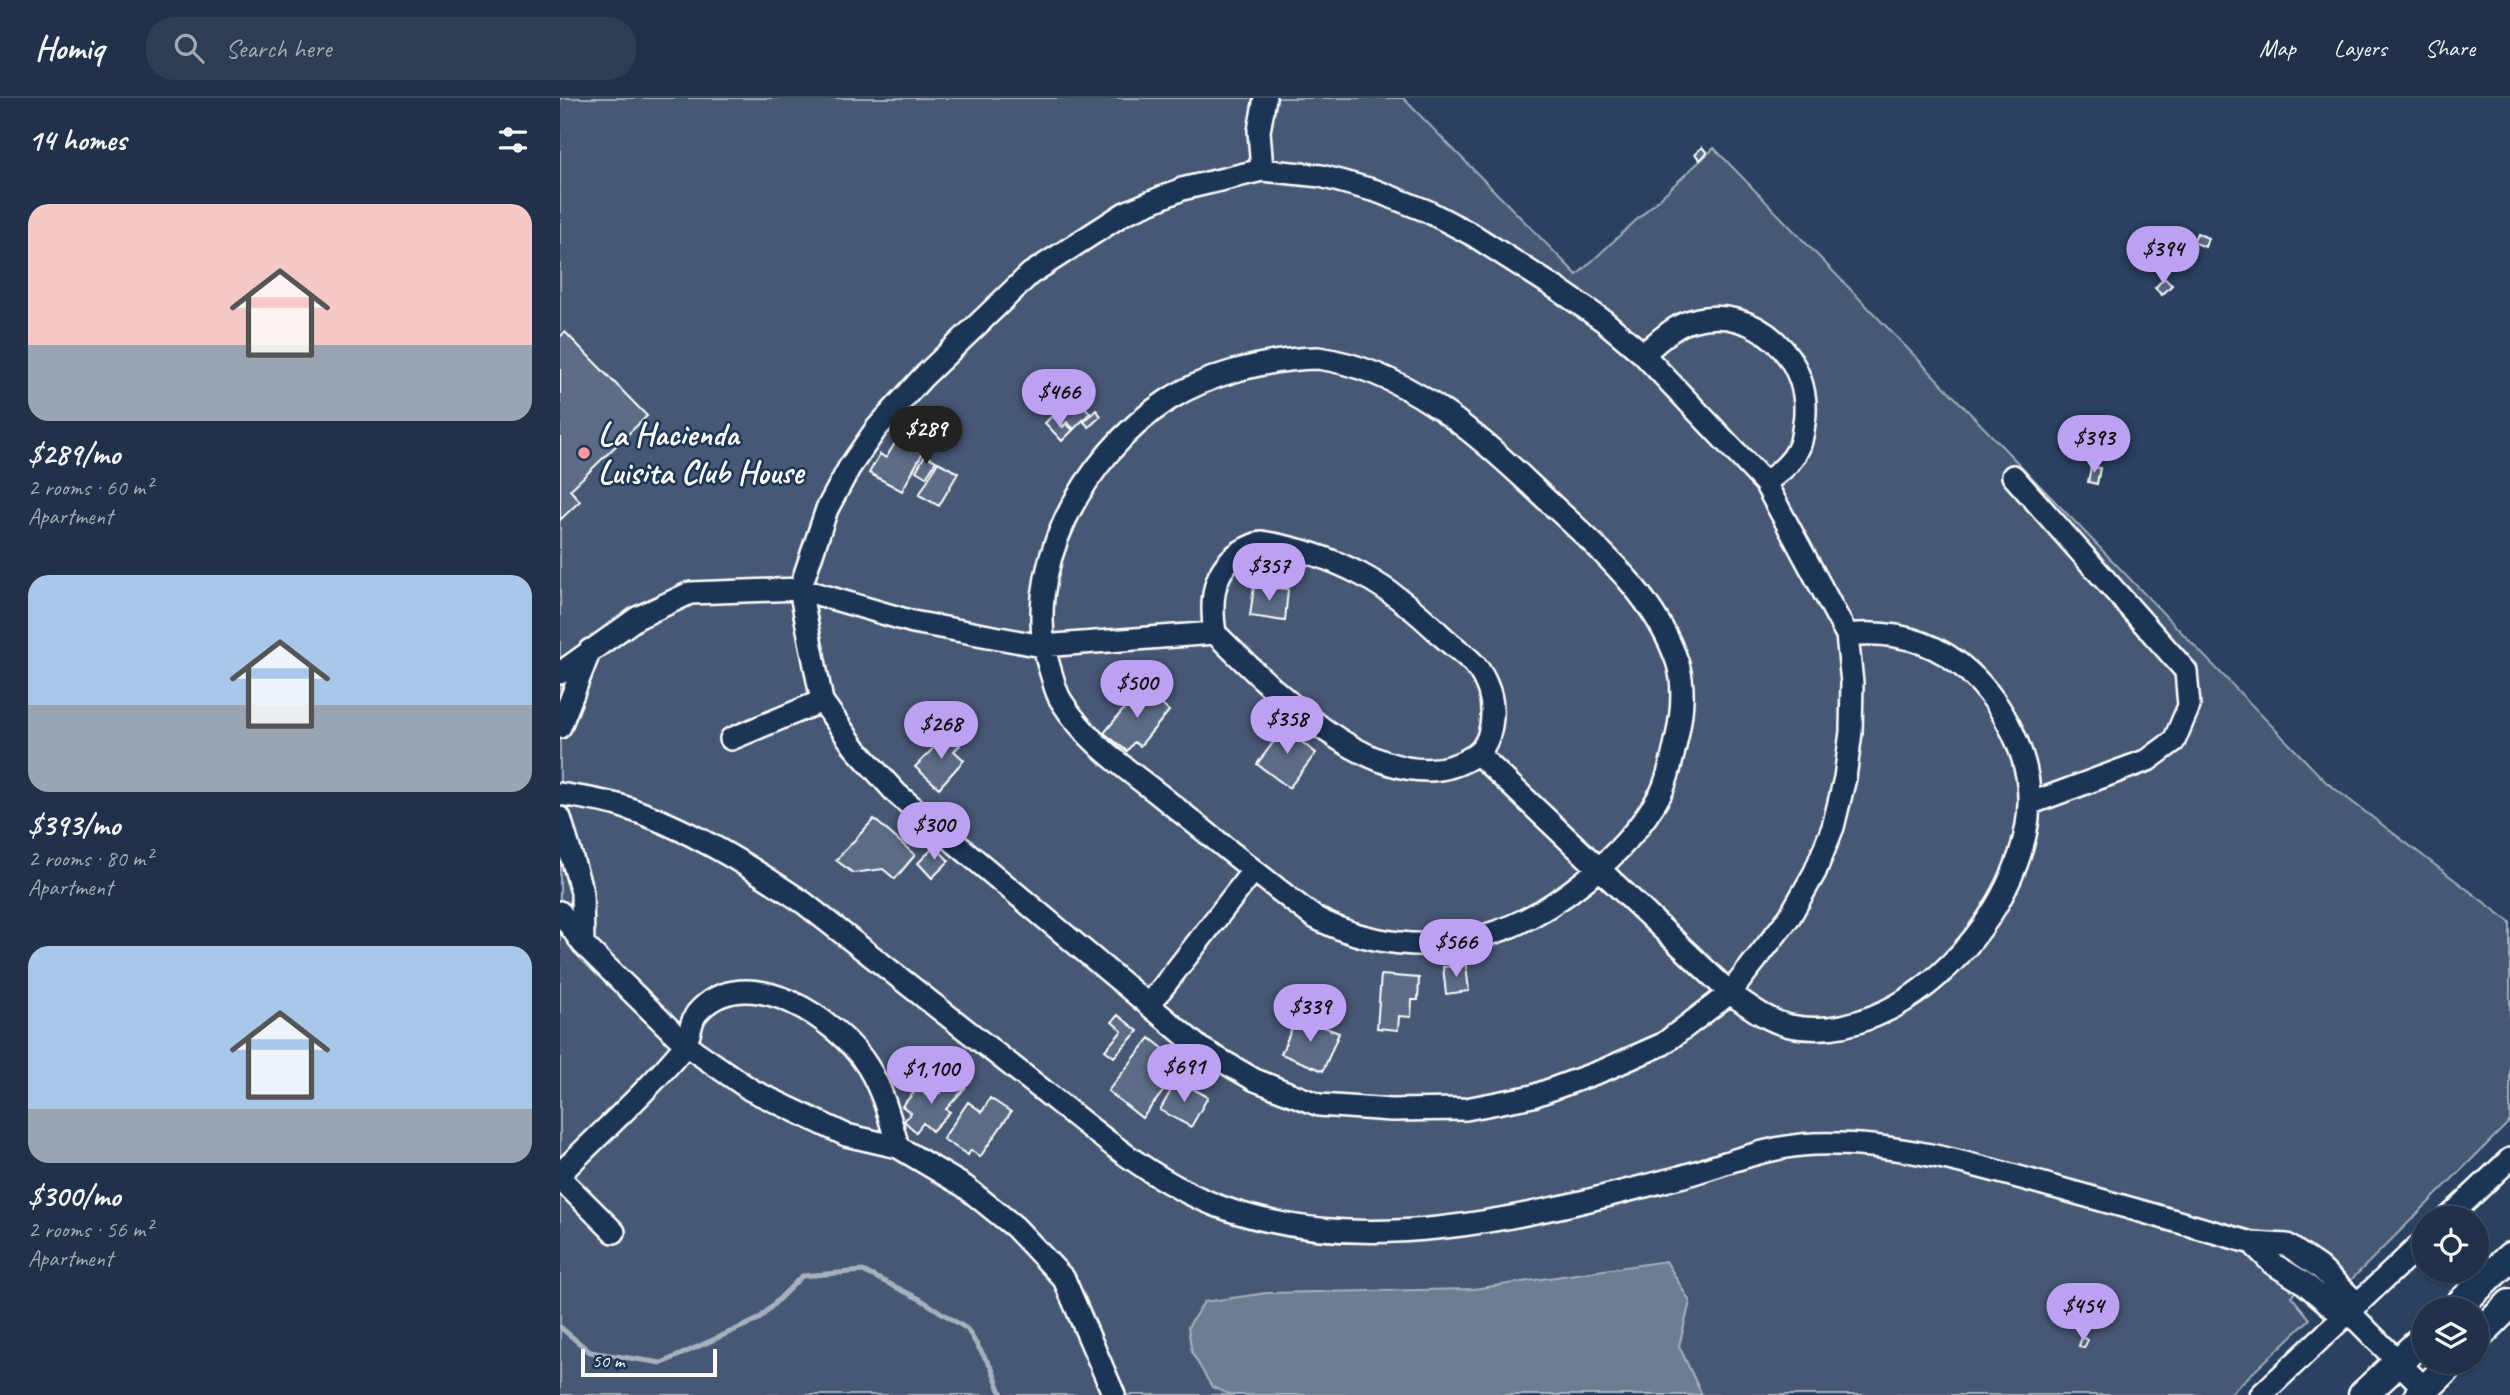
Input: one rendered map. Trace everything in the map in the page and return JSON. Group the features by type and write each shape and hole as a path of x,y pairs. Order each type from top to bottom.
{"main road":[{"path":"2468,1297 2510,1257"},
{"path":"2489,1325 2510,1304"},
{"path":"2363,1395 2412,1349"},
{"path":"2422,1392 2441,1374"}],"street":[{"path":"1262,170 1259,131 1265,98"},
{"path":"1262,170 1321,176 1376,191 1427,211 1473,235 1604,321 1643,354 1765,484 1847,635 1852,683 1852,732 1845,778 1833,827 1815,872 1790,916 1730,993 1663,1044 1604,1070 1533,1096 1466,1109 1391,1110 1319,1105 1255,1080 1200,1048 897,794 855,748 822,701 800,589 827,509 849,468 876,429 979,320 1030,274 1125,213 1182,188 1262,170"},
{"path":"1643,354 1673,329 1690,321 1711,318 1733,318 1754,325 1772,337 1797,369 1807,408 1800,447 1789,463 1765,484"},
{"path":"1318,358 1348,362 1417,394 1453,418 1521,476 1643,598 1665,632 1679,667 1683,709 1662,791 1640,822 1599,868 1558,901 1520,922 1484,936 1412,944 1342,932 1314,917 1253,871 1092,741 1060,701 1042,646 1040,618 1044,584 1065,519 1118,442 1141,420 1169,400 1197,385 1288,359 1318,358"},
{"path":"2013,476 2186,671 2189,706 2174,741 2148,761 2029,804"},
{"path":"1262,542 1311,551 1347,567 1425,617 1444,638 1467,653 1482,674 1489,693 1492,716 1488,737 1478,754 1461,762 1425,769 1408,769 1381,761 1301,712 1215,633 1212,618 1215,583 1225,565 1242,548 1262,542"},
{"path":"560,673 637,618 690,593 800,589 913,622 1042,646 1215,633"},
{"path":"1478,754 1730,993 1765,1017 1788,1025 1816,1029 1841,1027 1893,1007 1947,967 1990,915 2005,889 2021,848 2029,804 2022,761 2007,722 1996,700 1978,680 1960,664 1920,640 1874,632 1847,635"},
{"path":"560,727 590,650"},
{"path":"731,739 822,701"},
{"path":"560,794 618,805 692,836 762,874 815,912 1113,1146 1181,1191 1220,1207 1278,1224 1338,1231 1466,1226 1599,1198 1744,1156 1809,1144 1858,1144 1955,1159 2252,1242 2287,1245 2319,1267 2350,1311 2422,1392"},
{"path":"560,818 582,892 583,944"},
{"path":"1149,1006 1253,871"},
{"path":"560,912 583,944 686,1045 751,1090 846,1135 898,1147 964,1186 1015,1227 1064,1279 1114,1395"},
{"path":"614,1232 560,1176 686,1045 697,1013 721,997 746,991 779,995 803,1007 838,1032 868,1066 887,1106 898,1147"},
{"path":"2461,1206 2510,1159"},
{"path":"2262,1395 2412,1252"}],"shaded area":[{"path":"560,98 1403,98 1577,275 1714,148 2326,782 2510,922 2510,1121 2425,1206 2412,1206 2412,1219 2345,1286 2319,1267 2291,1296 2310,1319 2229,1395 560,1395"},
{"path":"1666,1261 1690,1302 1679,1346 1702,1395 1232,1395 1212,1387 1192,1353 1188,1327 1204,1302 1267,1293 1473,1289"}],"building":[{"path":"1702,147 1707,153 1700,160 1695,154"},
{"path":"2197,233 2208,238 2205,247 2193,242"},
{"path":"2164,278 2172,285 2162,295 2155,288"},
{"name":"La Hacienda Luisita Club House","path":"565,332 647,416 570,490 580,501 560,520 560,337"},
{"path":"1061,379 1090,413 1074,429 1067,422 1063,426 1039,401"},
{"path":"1096,410 1101,416 1089,427 1084,422"},
{"path":"1052,416 1063,427 1066,424 1073,430 1062,441 1045,423"},
{"path":"898,438 923,452 902,491 869,473 880,454 886,458"},
{"path":"925,455 936,461 926,477 916,471"},
{"path":"938,462 958,473 939,506 919,495"},
{"path":"2091,467 2100,468 2097,484 2088,482"},
{"path":"1254,586 1288,589 1285,621 1250,616"},
{"path":"1142,687 1169,711 1140,746 1134,742 1127,751 1104,733"},
{"path":"1290,720 1302,729 1295,737 1316,753 1289,788 1257,764"},
{"path":"948,733 960,745 954,751 964,760 939,788 915,767"},
{"path":"874,819 915,855 895,879 883,869 853,873 836,860"},
{"path":"935,846 949,861 932,878 918,863"},
{"path":"1466,965 1469,991 1446,994 1443,967"},
{"path":"1381,975 1419,978 1418,1000 1412,1000 1411,1017 1399,1016 1398,1030 1377,1028"},
{"path":"1118,1015 1138,1031 1114,1057 1105,1050 1122,1031 1112,1022"},
{"path":"1297,1016 1339,1033 1323,1071 1281,1054"},
{"path":"1150,1038 1184,1065 1142,1118 1108,1091"},
{"path":"954,1078 965,1088 946,1109 950,1112 932,1131 923,1123 916,1132 904,1121 911,1113 902,1106 918,1088 926,1095 933,1087 940,1093"},
{"path":"1177,1080 1208,1097 1191,1127 1160,1110"},
{"path":"990,1098 1011,1112 980,1157 971,1150 968,1155 943,1139 968,1102 982,1112"},
{"path":"2082,1337 2088,1340 2084,1348 2079,1346"}],"waterway":[{"path":"560,1327 590,1352 662,1363 759,1319 802,1276 863,1271 920,1299 967,1329 992,1369 1002,1395"}],"place":[{"name":"La Hacienda Luisita Club House","path":"584,453"}]}
